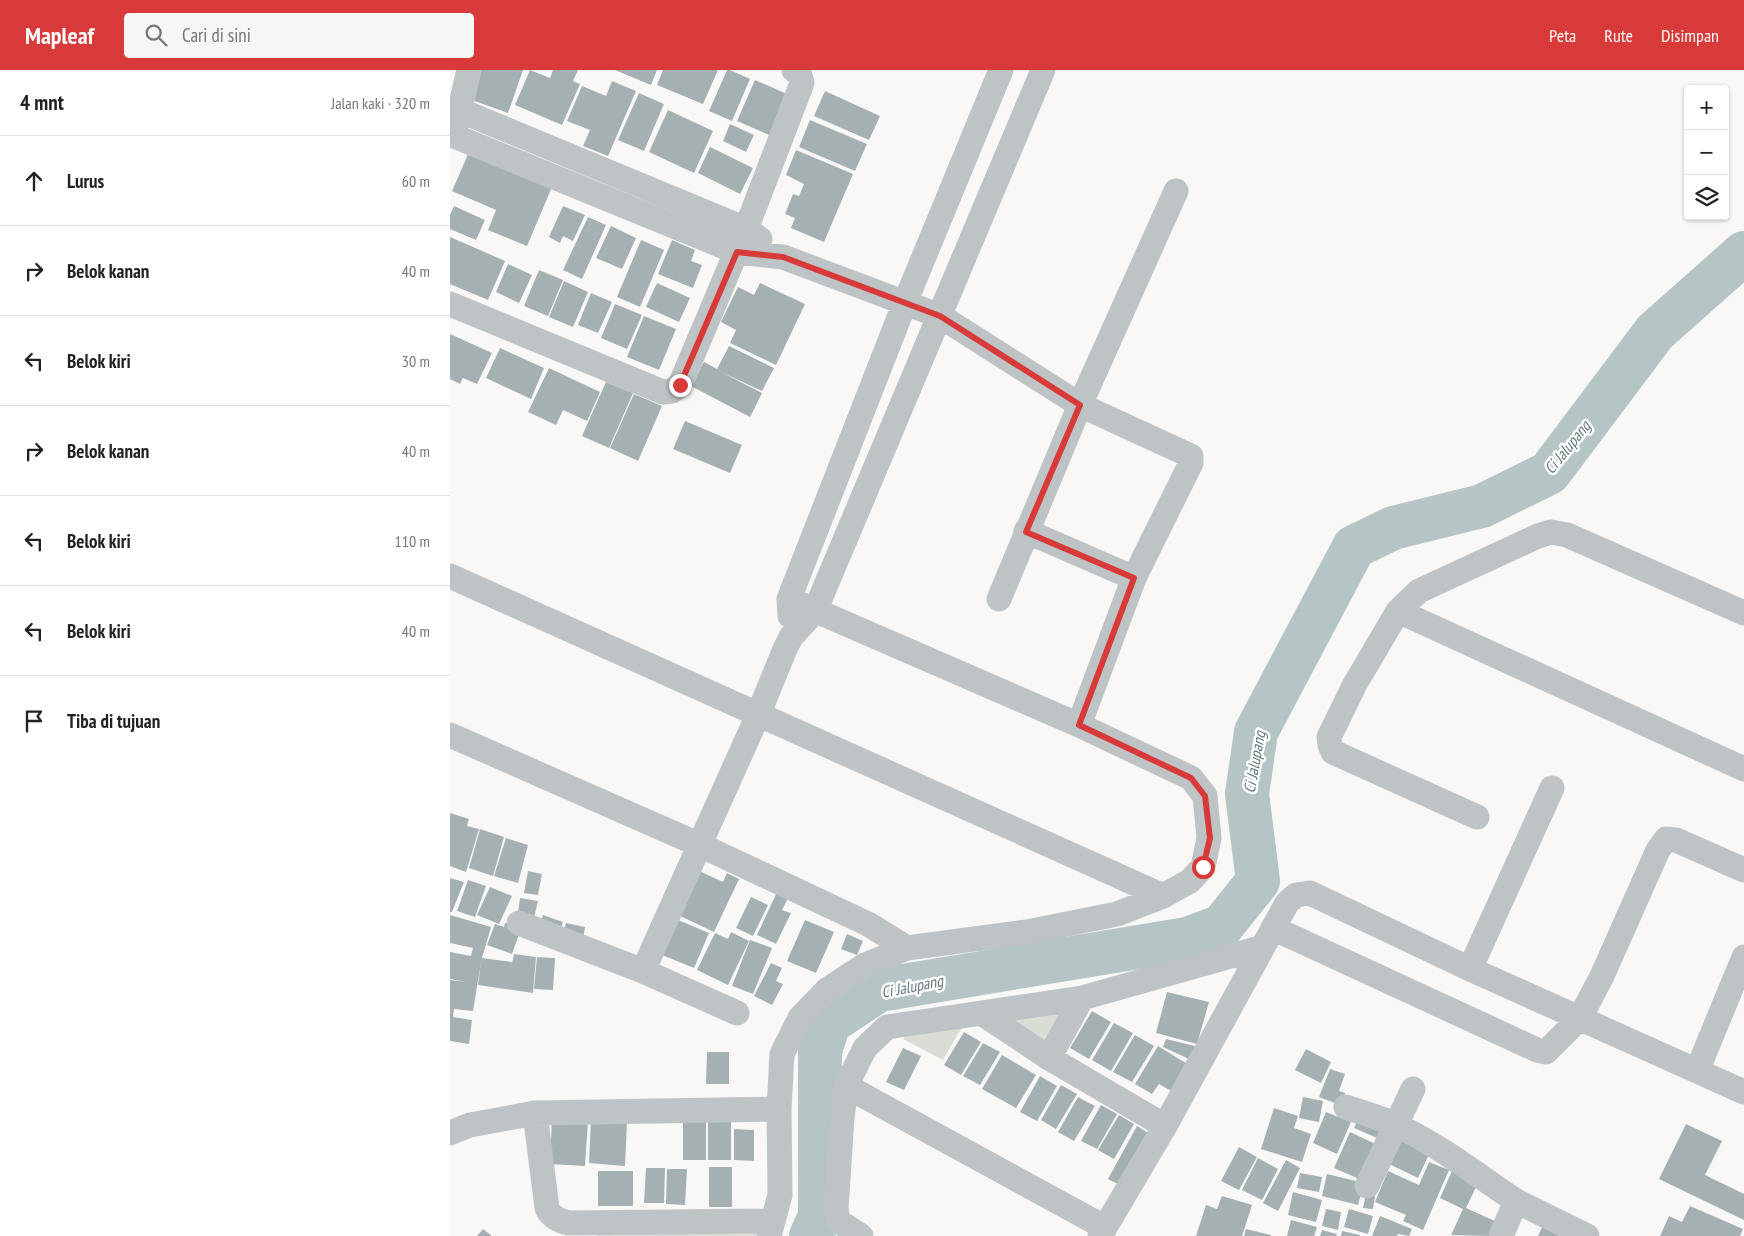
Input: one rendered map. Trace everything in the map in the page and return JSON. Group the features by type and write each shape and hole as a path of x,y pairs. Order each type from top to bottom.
{"street":[{"path":"469,70 452,143 742,240"},
{"path":"450,304 663,392 672,391 680,385 742,240 802,84 800,75 794,70"},
{"path":"791,637 789,599 906,302 1001,70"},
{"path":"642,971 758,715 791,637 815,611 1043,70"},
{"path":"460,110 742,240 940,316 1080,405 1191,456 1192,459 1134,578 1079,725"},
{"path":"999,599 1080,405 1176,191"},
{"path":"1026,532 1134,578"},
{"path":"1477,817 1333,752 1330,745 1329,737 1355,684 1398,611 1419,591 1538,536 1551,532 1567,535 1744,613"},
{"path":"450,576 1163,896"},
{"path":"534,1113 547,1208 550,1214 558,1220 575,1229 771,1229 780,1195 779,1109 782,1054 800,1018 827,990 865,965 907,948 1027,932 1117,914 1163,896 1190,881 1203,867 1210,838 1205,796 1191,778 1079,725 789,599"},
{"path":"1398,611 1744,769"},
{"path":"450,735 700,845 868,924 907,948"},
{"path":"1470,969 1552,788"},
{"path":"861,1236 838,1221 836,1209 846,1086 864,1048 887,1028 1082,998 1268,937 1537,1050 1546,1052 1580,1018 1602,976 1658,850 1666,839 1676,840 1744,870"},
{"path":"846,1086 1102,1232 1165,1126 1287,902 1296,895 1310,893 1470,969 1744,1092"},
{"path":"520,923 642,971 737,1012"},
{"path":"1697,1070 1744,957"},
{"path":"1049,1058 1082,998"},
{"path":"983,1014 1049,1058 1165,1126"},
{"path":"1367,1186 1413,1089"},
{"path":"1346,1107 1396,1124 1516,1201 1587,1236"},
{"path":"450,1133 470,1125 534,1113 779,1109"},
{"path":"1501,1236 1516,1201"}],"shaded area":[{"path":"1075,1003 1048,1051 995,1017"},
{"path":"965,1022 943,1060 903,1039 913,1028"},
{"path":"594,1234 758,1234 757,1236 597,1236"}],"building":[{"path":"479,70 523,70 508,113 469,99"},
{"path":"530,70 550,78 553,70 578,70 573,81 580,84 562,125 515,105"},
{"path":"615,70 657,70 651,85"},
{"path":"663,70 718,70 703,104 657,85"},
{"path":"727,70 750,79 732,121 709,111"},
{"path":"755,80 787,94 769,135 737,121"},
{"path":"612,81 636,91 608,156 583,146 590,130 567,121 582,86 606,96"},
{"path":"825,91 880,116 869,140 814,116"},
{"path":"639,93 664,104 644,151 618,140"},
{"path":"668,110 713,131 694,173 649,152"},
{"path":"810,120 867,144 855,171 799,147"},
{"path":"730,124 754,135 746,152 723,141"},
{"path":"710,147 753,168 740,194 698,173"},
{"path":"796,150 853,174 824,242 791,228 795,218 785,214 793,194 799,196 804,184 786,175"},
{"path":"469,152 552,187 527,246 488,230 496,210 452,191"},
{"path":"454,206 485,220 476,240 450,229 450,215"},
{"path":"563,206 585,215 573,241 563,236 560,243 549,237"},
{"path":"588,217 606,225 582,279 563,270"},
{"path":"611,226 636,238 622,269 596,258"},
{"path":"450,237 505,261 488,300 450,284"},
{"path":"641,240 664,250 640,307 617,297"},
{"path":"672,240 695,250 691,261 702,265 693,288 658,274"},
{"path":"508,264 532,275 519,303 496,292"},
{"path":"539,270 563,280 548,316 524,306"},
{"path":"564,281 588,292 573,327 549,317"},
{"path":"657,283 690,298 679,322 646,307"},
{"path":"760,283 805,304 776,365 730,343 736,330 721,322 738,287 754,295"},
{"path":"591,293 612,302 598,333 578,325"},
{"path":"615,304 642,315 627,349 601,338"},
{"path":"644,316 676,329 659,370 627,357"},
{"path":"450,334 492,353 477,384 463,378 460,384 450,379"},
{"path":"729,346 774,368 762,391 721,372 762,393 750,417 691,386 704,362 717,369"},
{"path":"500,348 544,368 531,399 486,378"},
{"path":"549,368 600,392 587,421 563,410 556,425 528,412"},
{"path":"606,382 633,393 609,448 582,436"},
{"path":"634,394 662,406 638,461 610,448"},
{"path":"685,421 742,445 730,473 673,449"},
{"path":"450,813 469,819 467,826 479,829 466,872 450,866"},
{"path":"480,829 504,837 493,876 469,868"},
{"path":"506,838 528,845 518,883 494,876"},
{"path":"697,870 723,882 727,873 739,879 714,932 676,914"},
{"path":"528,871 542,874 538,895 524,893"},
{"path":"450,878 464,882 452,912 450,912"},
{"path":"468,880 486,886 475,917 457,911"},
{"path":"490,887 512,896 499,924 477,915"},
{"path":"778,890 789,896 782,910 791,913 776,944 757,935"},
{"path":"751,897 768,905 753,936 736,928"},
{"path":"520,898 538,901 533,922 517,920"},
{"path":"450,915 491,927 482,958 512,962 510,972 514,954 536,957 533,993 478,985 481,962 473,1011 454,1009 453,1017 472,1020 469,1044 450,1041 450,980 466,982 450,979 450,952 471,956 473,948 450,943"},
{"path":"543,915 563,922 560,930 540,924"},
{"path":"678,920 709,933 694,968 662,955"},
{"path":"805,920 834,932 816,973 787,961"},
{"path":"505,923 521,929 512,954 487,945 495,924 504,927"},
{"path":"566,923 585,927 583,939 563,935"},
{"path":"731,932 749,941 728,985 697,970 715,933 728,939"},
{"path":"847,934 863,941 857,955 841,949"},
{"path":"750,940 772,948 753,994 732,986"},
{"path":"537,957 555,958 553,990 534,989"},
{"path":"771,963 782,968 776,981 783,984 772,1005 754,996"},
{"path":"1167,992 1209,1002 1197,1044 1156,1033"},
{"path":"1092,1011 1111,1022 1089,1059 1070,1048"},
{"path":"1114,1023 1133,1033 1111,1071 1092,1060"},
{"path":"964,1032 981,1042 961,1075 944,1065"},
{"path":"1135,1035 1154,1046 1132,1082 1113,1072"},
{"path":"1166,1039 1199,1047 1189,1059 1163,1047"},
{"path":"983,1043 1000,1052 980,1085 963,1076"},
{"path":"1158,1046 1189,1065 1173,1092 1159,1084 1152,1094 1135,1084"},
{"path":"903,1048 921,1056 904,1090 886,1082"},
{"path":"1306,1049 1331,1062 1321,1083 1295,1070"},
{"path":"707,1052 729,1052 729,1084 706,1084"},
{"path":"1002,1055 1036,1075 1016,1108 982,1089"},
{"path":"1330,1069 1345,1074 1339,1091 1345,1093 1340,1105 1319,1097"},
{"path":"1040,1076 1057,1086 1037,1121 1020,1112"},
{"path":"1061,1085 1077,1094 1056,1129 1041,1120"},
{"path":"1078,1097 1095,1106 1074,1141 1058,1132"},
{"path":"1303,1097 1323,1101 1319,1122 1299,1118"},
{"path":"1101,1105 1117,1114 1097,1149 1081,1141"},
{"path":"1274,1108 1298,1116 1294,1128 1311,1134 1302,1162 1261,1149"},
{"path":"1326,1112 1351,1122 1337,1154 1313,1143"},
{"path":"1119,1115 1134,1124 1114,1159 1098,1150"},
{"path":"1360,1115 1388,1128 1382,1140 1354,1128"},
{"path":"552,1119 588,1121 585,1166 550,1164"},
{"path":"683,1119 706,1119 706,1160 683,1160"},
{"path":"591,1120 627,1122 625,1166 589,1163"},
{"path":"708,1120 731,1120 731,1160 708,1160"},
{"path":"1686,1124 1722,1141 1705,1175 1744,1194 1744,1220 1659,1179"},
{"path":"1137,1126 1150,1134 1122,1186 1108,1179"},
{"path":"734,1129 754,1130 754,1161 734,1160"},
{"path":"1396,1131 1432,1148 1418,1178 1387,1163"},
{"path":"1350,1132 1382,1147 1366,1182 1334,1168"},
{"path":"1239,1147 1257,1157 1239,1190 1221,1181"},
{"path":"1258,1158 1278,1169 1262,1200 1242,1190"},
{"path":"1286,1160 1300,1168 1278,1211 1263,1203"},
{"path":"1429,1162 1449,1170 1423,1230 1403,1221 1406,1215 1375,1202 1388,1171 1419,1185"},
{"path":"709,1167 732,1167 732,1207 709,1207"},
{"path":"646,1168 665,1168 664,1203 644,1203"},
{"path":"667,1169 687,1169 685,1205 666,1204"},
{"path":"598,1171 633,1171 633,1206 598,1206"},
{"path":"1452,1171 1478,1183 1466,1208 1497,1222 1491,1236 1451,1235 1463,1209 1440,1198"},
{"path":"1300,1173 1322,1177 1319,1192 1297,1188"},
{"path":"1327,1174 1364,1183 1358,1205 1322,1196"},
{"path":"1377,1185 1373,1209 1363,1208 1367,1189"},
{"path":"1293,1192 1322,1200 1316,1222 1288,1215"},
{"path":"1222,1196 1252,1205 1242,1236 1196,1236 1206,1205 1217,1209"},
{"path":"1690,1206 1743,1229 1740,1236 1660,1236 1669,1216 1682,1222"},
{"path":"1326,1209 1341,1212 1338,1230 1322,1226"},
{"path":"1349,1209 1373,1216 1368,1234 1344,1227"},
{"path":"1380,1216 1412,1229 1409,1236 1398,1234 1397,1236 1372,1236"},
{"path":"1291,1220 1317,1227 1314,1236 1287,1236"},
{"path":"1544,1223 1569,1236 1538,1236"},
{"path":"483,1229 492,1236 477,1236"},
{"path":"1246,1229 1271,1235 1271,1236 1244,1236"},
{"path":"1322,1230 1337,1234 1336,1236 1320,1236"},
{"path":"1342,1231 1360,1235 1360,1236 1341,1236"}],"waterway":[{"name":"Ci Jalupang","path":"811,1236 820,1216 820,1051 829,1023 879,990 1187,939 1222,926 1258,881 1247,794 1256,732 1354,547 1393,528 1482,506 1549,473 1655,332 1744,253"}],"route":[{"path":"680,385 737,252 783,257 940,316 1080,405 1026,532 1134,578 1079,725 1191,778 1205,796 1210,838 1203,867"}]}
